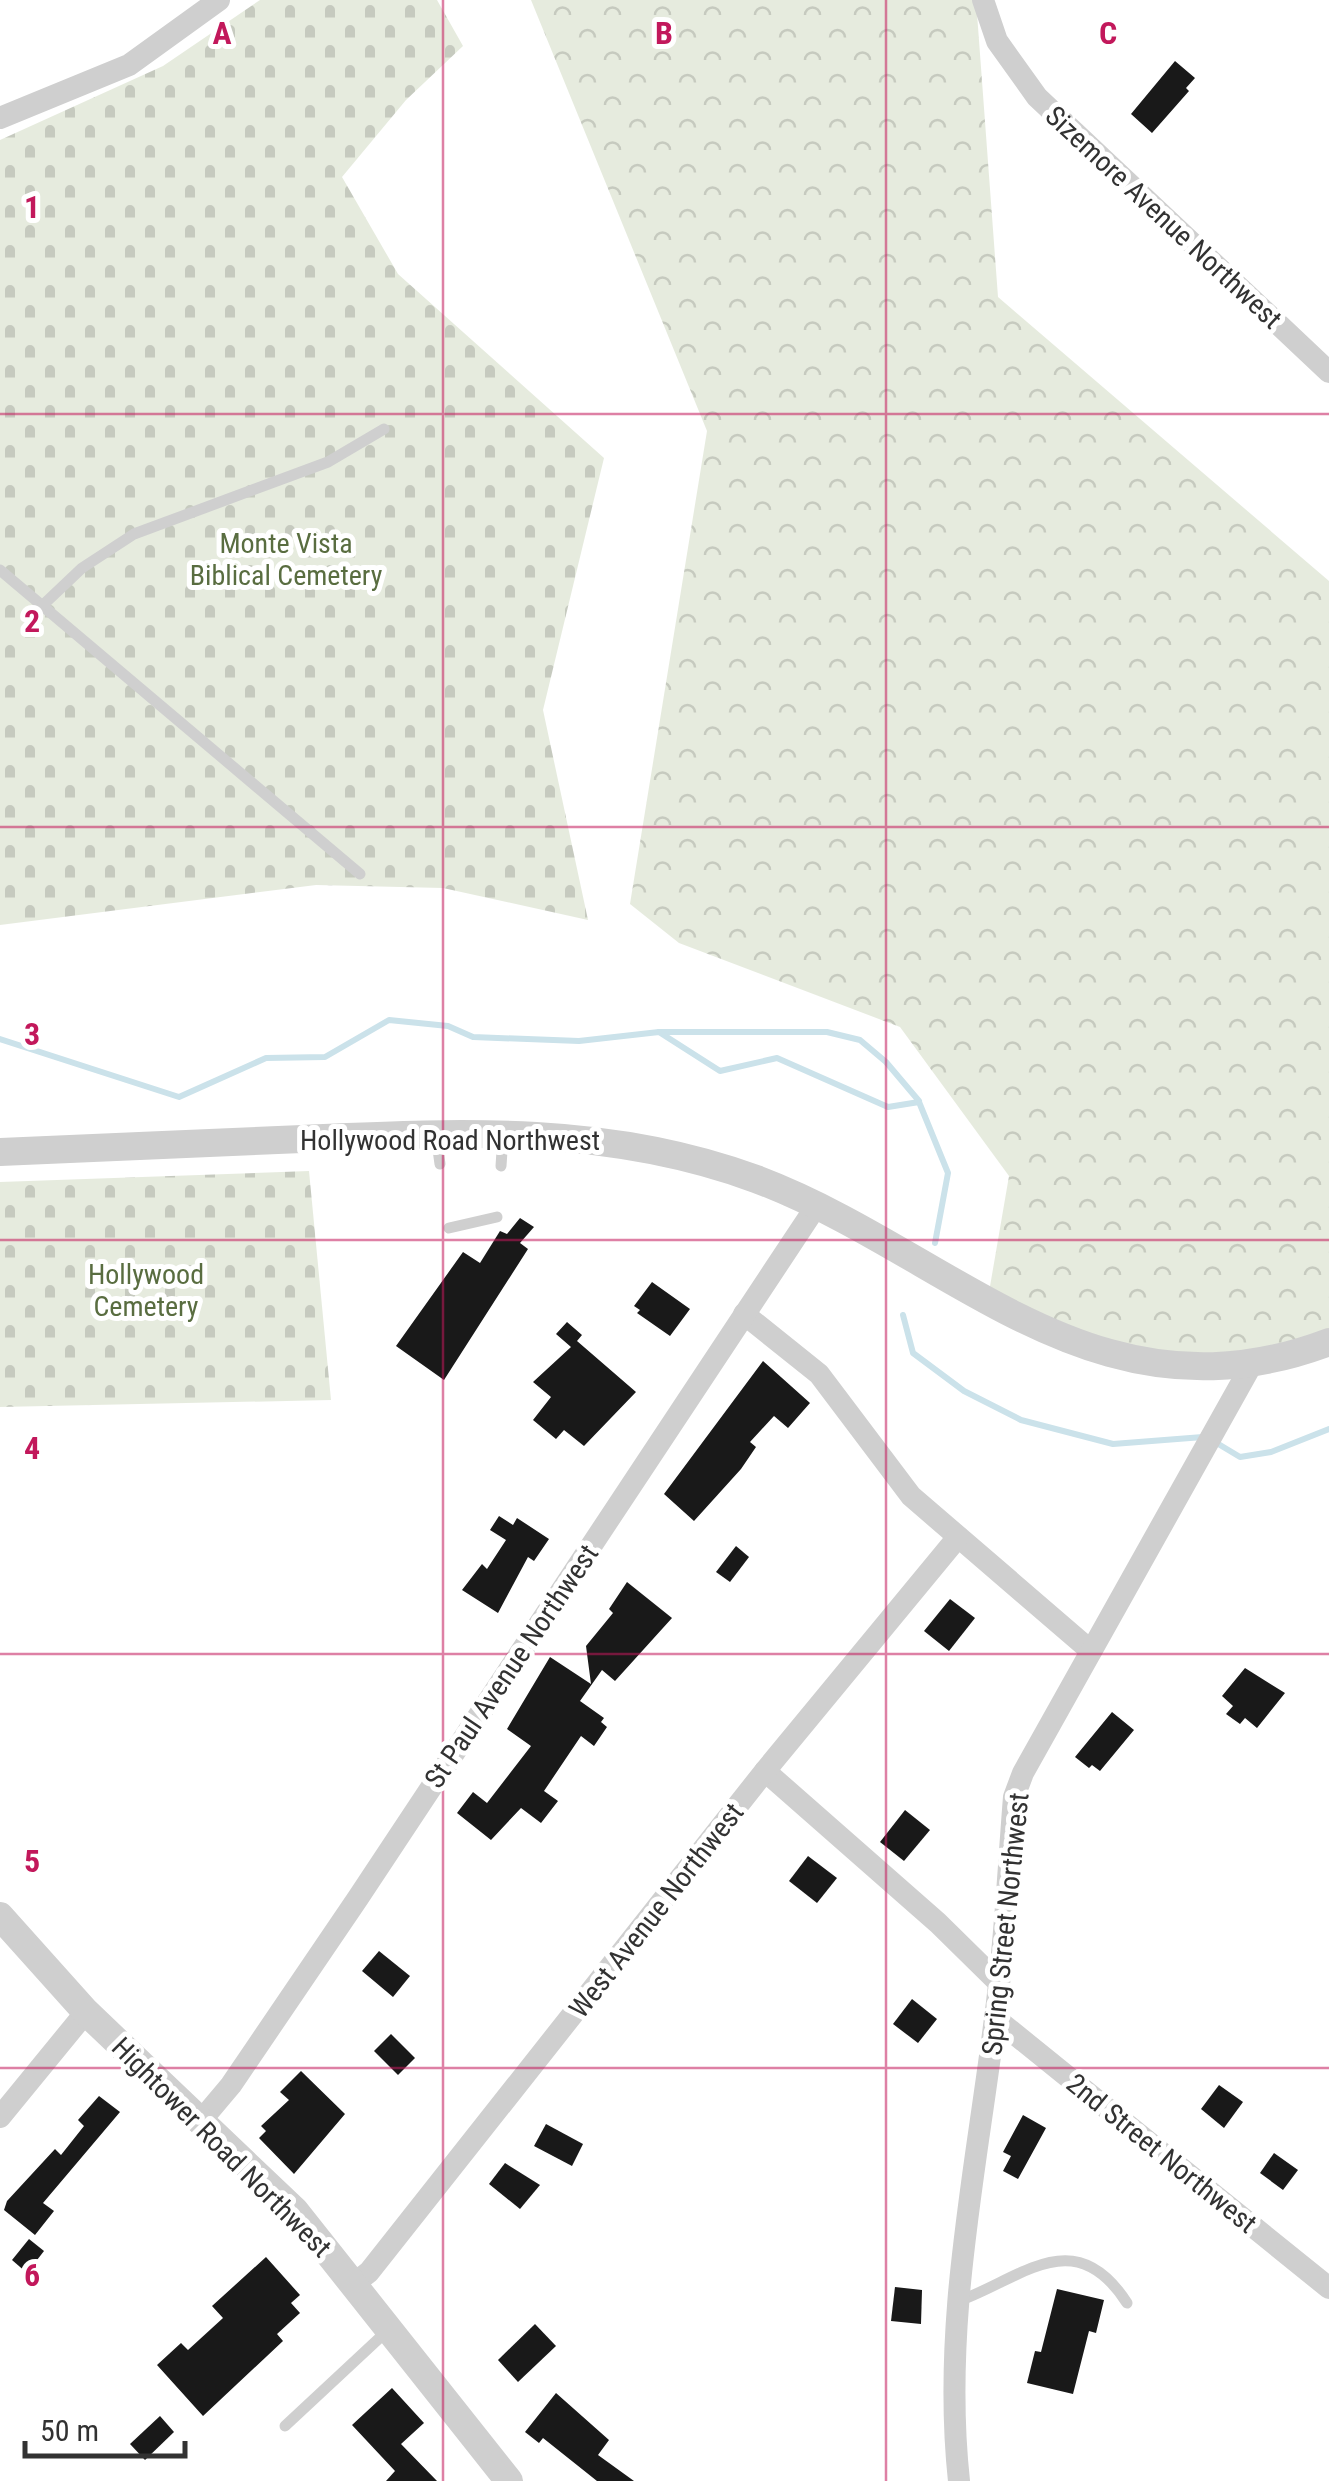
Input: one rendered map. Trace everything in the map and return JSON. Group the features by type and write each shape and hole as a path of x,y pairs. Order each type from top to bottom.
{"street":[{"path":"0,118 64,95 129,65 219,0"},
{"name":"Sizemore Avenue Northwest","path":"983,0 997,41 1037,97 1329,372"},
{"name":"Hollywood Road Northwest","path":"0,1152 436,1135 620,1141 692,1158 817,1205 986,1304 1038,1329 1142,1358 1252,1364 1277,1362 1329,1342"},
{"name":"St Paul Avenue Northwest","path":"199,2123 231,2085 347,1914 817,1205"},
{"path":"744,1314 819,1374 911,1496 1091,1651"},
{"name":"Spring Street Northwest","path":"959,2481 952,2416 956,2302 999,1984 1014,1797 1252,1364"},
{"name":"West Avenue Northwest","path":"355,2283 370,2272 765,1772 958,1537"},
{"path":"765,1772 938,1923 999,1984"},
{"name":"Hightower Road Northwest","path":"0,1916 86,2012 294,2212 355,2283 509,2481"},
{"path":"0,2117 86,2012"},
{"name":"2nd Street Northwest","path":"995,2018 1329,2288"}],"lane":[{"path":"43,605 82,568 134,534 328,462 384,429"},
{"path":"0,570 360,874"},
{"path":"436,1135 440,1164"},
{"path":"501,1166 504,1135"},
{"path":"448,1228 498,1217"},
{"path":"956,2302 977,2295 1009,2274 1056,2260 1083,2264 1113,2282 1127,2302"},
{"path":"286,2426 390,2328"}],"green space":[{"name":"Monte Vista Biblical Cemetery","path":"260,0 437,0 463,46 406,100 342,177 398,274 604,458 543,710 588,920 443,888 316,885 0,925 0,140 163,66"},
{"path":"531,0 976,0 998,297 1329,581 1329,1347 1266,1370 1129,1351 988,1298 1009,1176 900,1027 679,943 630,904 707,431"},
{"name":"Hollywood Cemetery","path":"309,1171 331,1400 0,1407 0,1182"}],"building":[{"path":"1175,61 1195,78 1186,88 1189,91 1152,133 1131,114"},
{"path":"520,1218 534,1227 520,1243 528,1249 444,1380 396,1346 463,1252 480,1263 500,1231 507,1234"},
{"path":"652,1282 690,1309 670,1336 637,1313 640,1310 634,1306"},
{"path":"567,1322 582,1335 577,1341 636,1392 584,1446 564,1430 556,1439 533,1420 551,1397 533,1382 571,1347 556,1334"},
{"path":"763,1361 810,1403 788,1428 774,1416 750,1442 756,1447 741,1469 694,1521 664,1494"},
{"path":"499,1516 513,1525 517,1518 549,1539 534,1561 528,1557 498,1613 462,1590 482,1564 487,1569 506,1540 490,1530"},
{"path":"736,1546 749,1557 730,1582 716,1572"},
{"path":"627,1582 672,1618 615,1681 602,1670 580,1701 604,1718 601,1722 607,1727 594,1746 581,1736 544,1791 558,1801 541,1823 521,1808 491,1840 457,1813 473,1792 487,1803 531,1746 507,1729 550,1657 591,1684 586,1646 613,1613 609,1609"},
{"path":"950,1599 975,1618 949,1651 924,1631"},
{"path":"1245,1668 1285,1693 1257,1728 1245,1718 1240,1724 1226,1714 1233,1706 1222,1696"},
{"path":"1112,1712 1134,1730 1100,1771 1092,1765 1089,1768 1075,1757"},
{"path":"905,1810 930,1830 904,1861 880,1842"},
{"path":"808,1856 837,1878 817,1903 789,1881"},
{"path":"379,1951 410,1976 393,1997 362,1971"},
{"path":"912,1999 937,2019 918,2043 893,2024"},
{"path":"391,2034 415,2058 398,2075 374,2051"},
{"path":"301,2071 345,2114 294,2174 259,2138 266,2131 261,2126 289,2100 280,2092"},
{"path":"1219,2085 1243,2102 1224,2128 1201,2109"},
{"path":"99,2096 120,2112 43,2203 54,2211 35,2235 4,2210 7,2201 55,2149 61,2155 84,2126 78,2120"},
{"path":"1023,2115 1046,2128 1018,2179 1003,2171 1011,2156 1003,2152"},
{"path":"546,2124 583,2144 572,2166 534,2146"},
{"path":"1274,2153 1298,2170 1283,2190 1260,2173"},
{"path":"505,2163 540,2185 520,2209 489,2184"},
{"path":"29,2239 44,2251 27,2273 12,2260"},
{"path":"266,2257 300,2295 291,2303 300,2313 277,2334 283,2341 203,2416 157,2365 181,2343 188,2350 223,2318 212,2306"},
{"path":"895,2287 922,2290 921,2324 891,2321"},
{"path":"1057,2289 1104,2300 1096,2333 1089,2331 1073,2394 1027,2383 1035,2351 1041,2352"},
{"path":"535,2324 556,2346 518,2382 498,2360"},
{"path":"392,2388 424,2423 401,2444 437,2481 386,2481 395,2471 352,2425"},
{"path":"556,2393 609,2440 598,2455 634,2481 597,2481 543,2438 539,2443 525,2432"},
{"path":"160,2416 174,2432 145,2460 130,2444"}],"waterway":[{"path":"0,1039 179,1097 266,1058 325,1057 389,1020 448,1026 473,1037 579,1041 659,1032 720,1071 777,1058 888,1107 919,1102 948,1173 935,1243"},
{"path":"659,1032 827,1032 860,1040 886,1062 919,1101"},
{"path":"903,1315 913,1353 964,1391 1021,1420 1113,1444 1203,1437"},
{"path":"1215,1442 1240,1457 1271,1452 1329,1429"}]}
